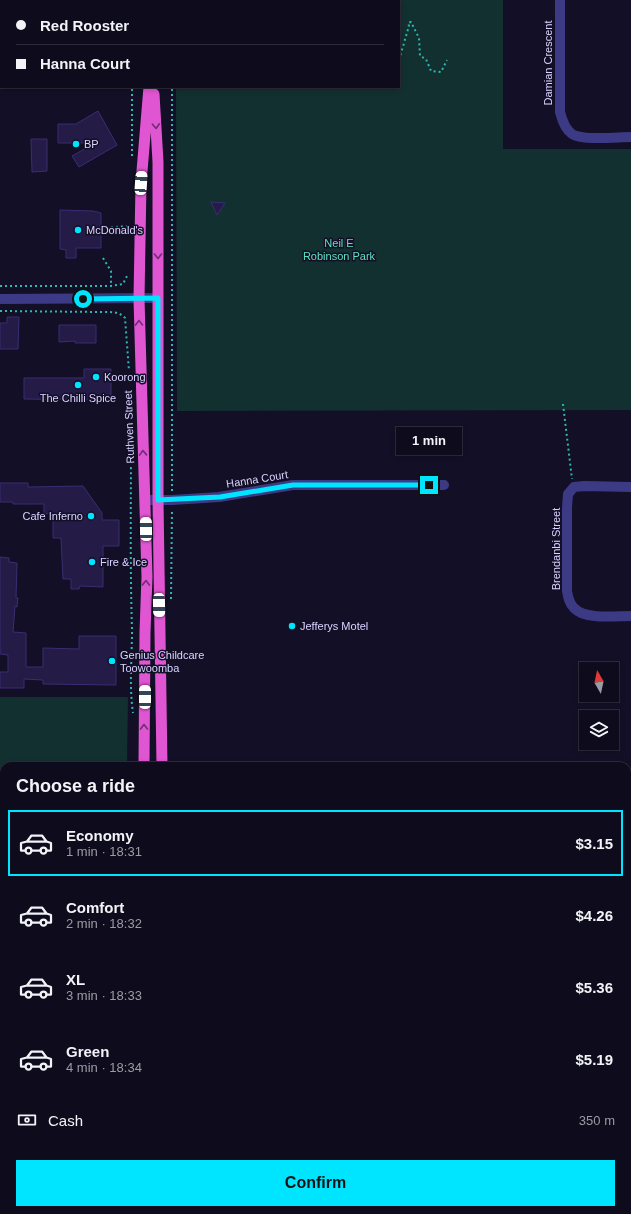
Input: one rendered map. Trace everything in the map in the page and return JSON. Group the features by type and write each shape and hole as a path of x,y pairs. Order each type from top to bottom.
{"highway":[{"name":"Ruthven Street","path":"144,762 147,577 139,298 141,183 149,88"},
{"path":"154,88 158,162 158,500 162,762"}],"street":[{"name":"Damian Crescent","path":"560,0 560,112 562,121 572,134 581,137 631,137"},
{"path":"0,299 158,298"},
{"name":"Hanna Court","path":"145,500 220,497 293,485 444,485"},
{"path":"574,488 584,486 631,486"},
{"name":"Brendanbi Street","path":"574,488 568,494 567,508 568,600 580,613 590,616 631,616"}],"path":[{"path":"400,57 409,26 408,23 411,22 419,38 420,56 426,59 431,71 441,72 447,60"},
{"path":"172,88 172,500"},
{"path":"102,228 129,226"},
{"path":"0,286 111,286 111,271 103,258"},
{"path":"0,311 116,312 122,314 125,318 129,372"},
{"path":"563,404 571,476 574,488"},
{"path":"131,432 131,696"}],"green space":[{"name":"Neil E Robinson Park","path":"400,0 503,0 503,149 631,149 631,410 177,411 176,88 400,88"},
{"path":"0,697 128,697 127,762 0,762"}],"building":[{"path":"98,111 117,145 79,167 72,156 95,143 58,143 58,124 76,124"},
{"path":"31,139 47,139 47,171 32,172"},
{"path":"211,202 225,203 217,215"},
{"path":"60,210 93,211 101,213 101,248 76,248 76,258 66,258 66,250 60,249"},
{"path":"7,317 19,317 18,349 0,349 0,323 7,323"},
{"path":"59,325 96,325 96,343 75,343 75,341 59,342"},
{"path":"84,369 111,369 111,400 24,399 24,378 84,378"},
{"path":"0,483 28,483 28,487 83,486 102,513 102,520 119,520 119,546 103,546 103,587 80,586 79,589 71,589 71,579 63,579 61,538 53,538 53,513 44,514 44,504 13,504 13,502 0,502"},
{"path":"0,557 9,558 9,562 17,563 16,598 18,598 17,607 15,606 13,632 26,633 26,667 43,667 43,648 79,649 79,636 116,636 116,685 43,684 43,680 24,679 24,688 0,688 0,672 8,672 8,655 0,654"}],"place":[{"name":"BP","path":"76,144"},
{"name":"McDonald's","path":"78,230"},
{"name":"Koorong","path":"96,377"},
{"name":"The Chilli Spice","path":"78,385"},
{"name":"Cafe Inferno","path":"91,516"},
{"name":"Fire & Ice","path":"92,562"},
{"name":"Jefferys Motel","path":"292,626"},
{"name":"Genius Childcare Toowoomba","path":"112,661"}],"route":[{"path":"83,299 158,298 158,500 220,497 293,485 429,485"}]}
